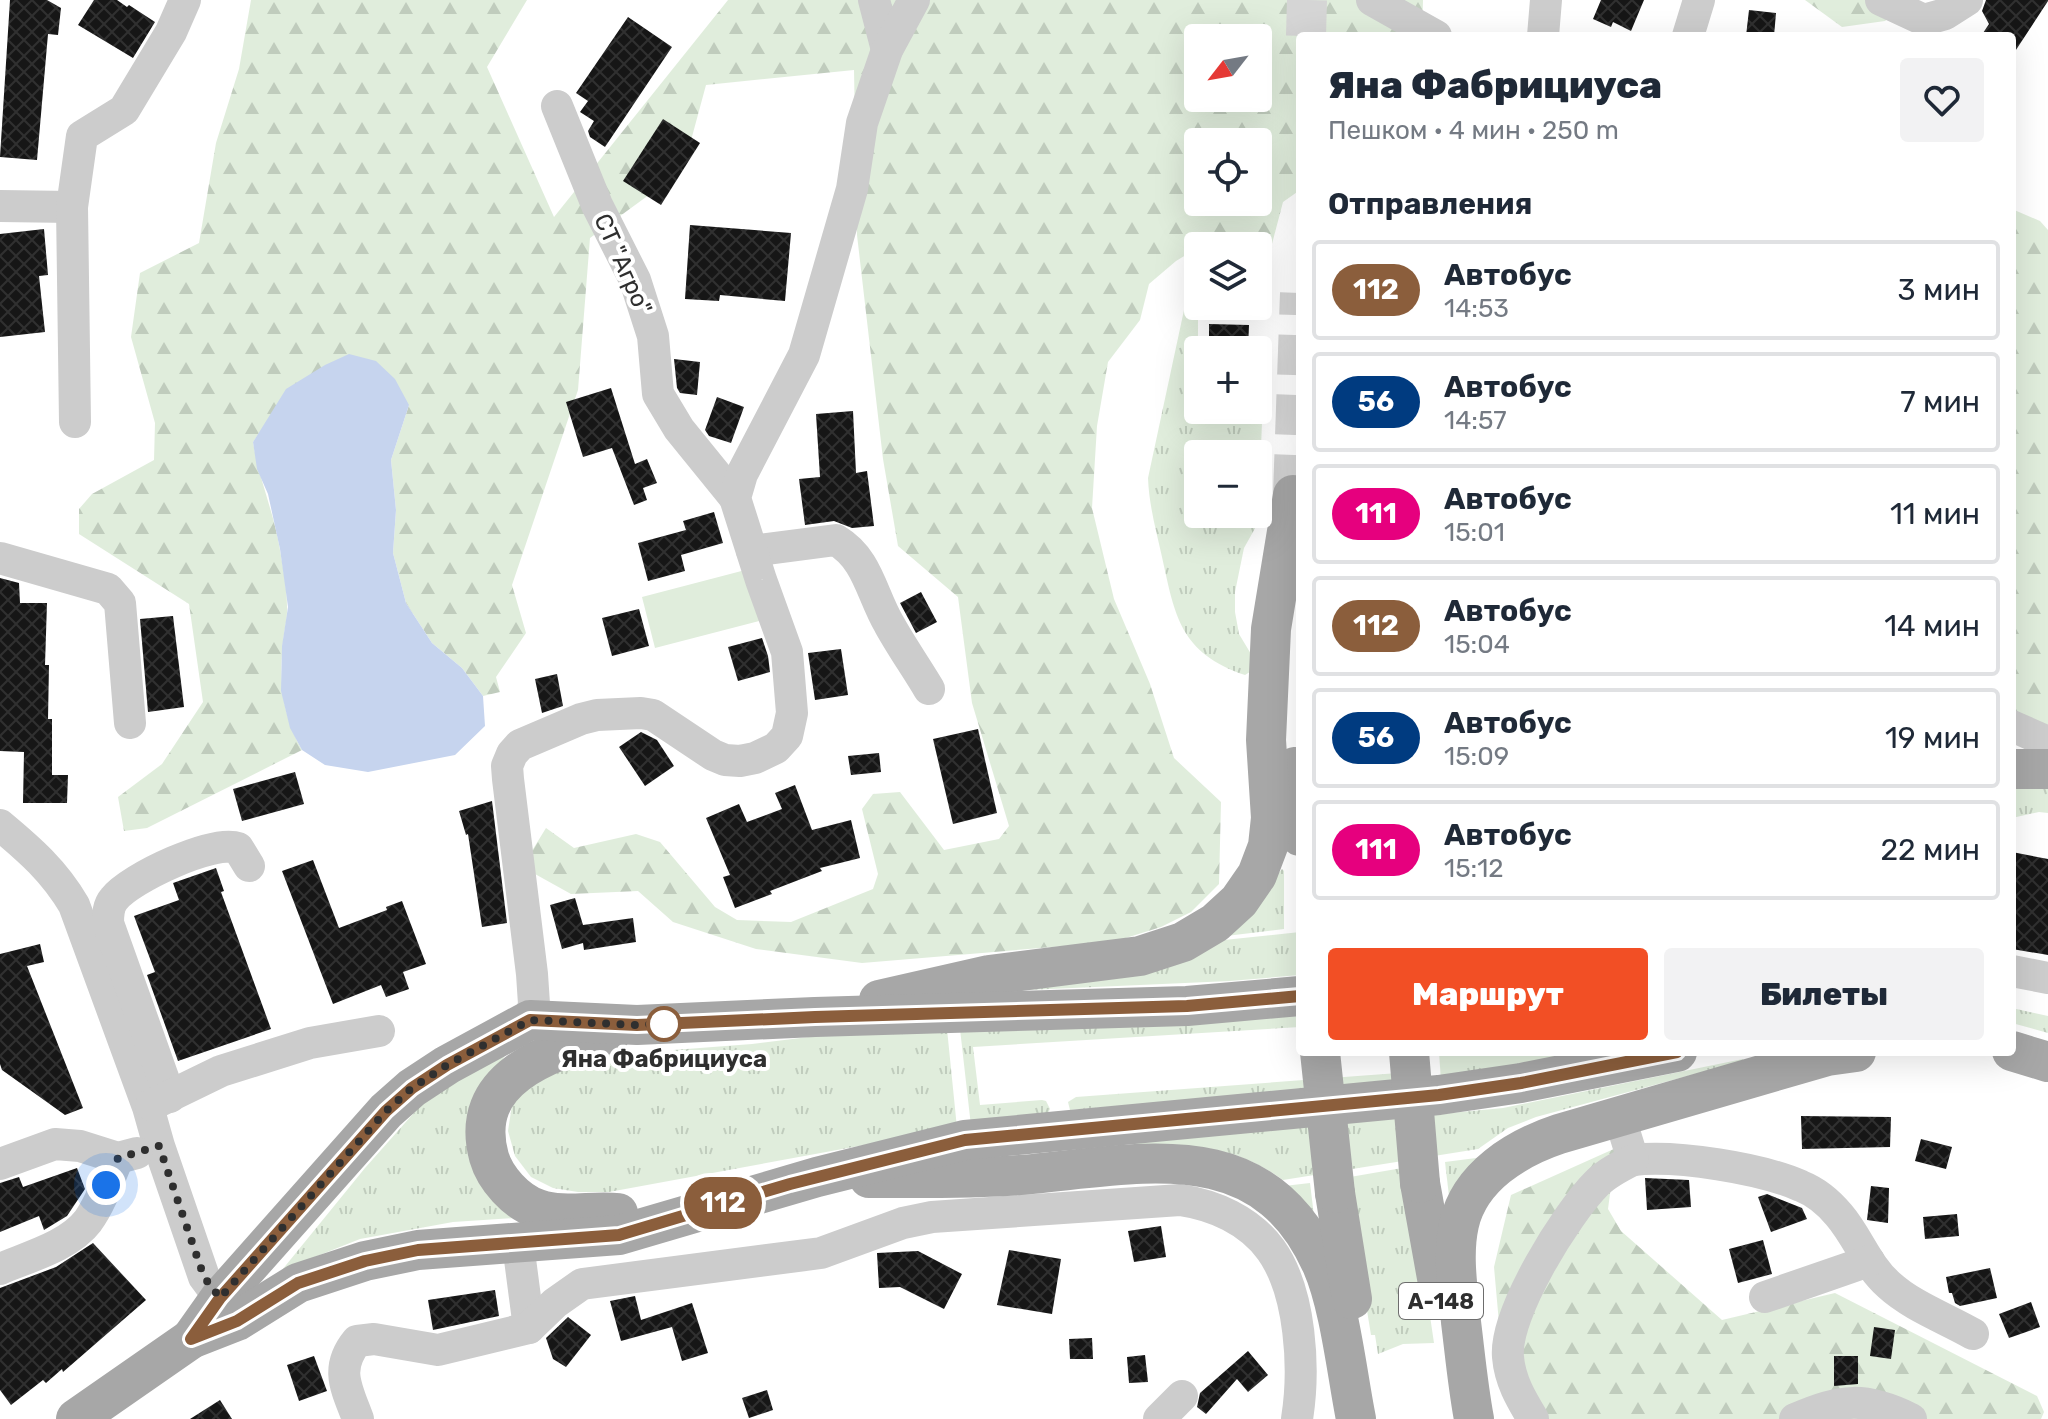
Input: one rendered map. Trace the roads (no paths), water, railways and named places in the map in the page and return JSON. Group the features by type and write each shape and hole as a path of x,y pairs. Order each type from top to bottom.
{"main road":[{"path":"815,1017 948,982 1140,956 1183,942 1215,923 1239,901 1257,875 1268,846 1271,818 1266,740 1271,629 1293,495 1288,636 1296,769"},
{"path":"76,1419 228,1310 386,1111 412,1088 447,1065 530,1020 637,1025 1187,1006 1296,996"},
{"path":"637,1025 567,1047 535,1060 518,1072 500,1089 490,1106 485,1141 491,1164 500,1180 519,1198 538,1209 567,1214 610,1213 665,1220"},
{"path":"1320,1056 1335,1193 1373,1419"},
{"name":"А-148","path":"1409,1056 1420,1183 1462,1419"},
{"path":"228,1310 365,1261 418,1250 619,1235 817,1177 965,1140 1439,1095 1657,1056"},
{"name":"А-148","path":"1474,1419 1458,1292 1456,1249 1459,1222 1487,1176 1505,1159 1527,1145 1827,1056"},
{"path":"817,1177 969,1179 1171,1163 1221,1170 1257,1187 1283,1207 1306,1236 1323,1267 1356,1419"}],"street":[{"path":"75,422 72,207 82,136 124,110 171,32 185,0"},
{"path":"874,0 887,50"},
{"path":"530,1020 534,1004 532,974 507,766 520,745 581,719 641,713 653,715 725,760 755,758 776,748 787,736 792,713 787,652 735,498 742,474 804,355 852,189 862,123 887,50 914,0"},
{"path":"1372,0 1429,32"},
{"path":"1543,32 1546,0"},
{"path":"1689,32 1699,0"},
{"path":"1881,0 1921,28 1967,0"},
{"name":"СТ \"Агро\"","path":"557,106 597,205 635,280 653,336 658,394 679,429 735,498"},
{"path":"0,206 72,207"},
{"path":"752,551 836,540 847,546 861,562 887,621 929,689"},
{"path":"0,558 108,589 115,595 120,603 130,723"},
{"path":"2016,735 2028,763"},
{"path":"0,825 40,858 59,879 74,905 159,1102"},
{"path":"228,1310 204,1277 159,1146 159,1102 108,923 108,912 114,899 124,890 158,869 222,845 238,848 249,866"},
{"path":"2016,972 2048,978"},
{"path":"159,1102 221,1071 310,1043 379,1031"},
{"path":"1566,1074 1604,1056"},
{"path":"1620,1118 1633,1160"},
{"path":"0,1164 55,1144 80,1146 118,1158 159,1146"},
{"path":"0,1269 79,1231 94,1211 118,1158"},
{"path":"1533,1419 1516,1391 1511,1374 1507,1354 1510,1329 1525,1294 1563,1228 1597,1183 1633,1160 1657,1159 1734,1168 1804,1187 1819,1196 1840,1216 1884,1281 1900,1295 1973,1334"},
{"path":"358,1419 342,1372 347,1352 357,1341 374,1339 438,1350 529,1328 582,1284 821,1253 903,1223 932,1217 1180,1200 1205,1204 1227,1213 1248,1227 1270,1249 1285,1277 1294,1307 1300,1356 1297,1419"},
{"path":"518,1244 529,1328"},
{"path":"1765,1297 1869,1261"},
{"path":"1159,1419 1182,1396"},
{"path":"1795,1419 1823,1407 1856,1401 1888,1408 1911,1419"}],"water":[{"path":"349,354 376,361 395,379 409,405 391,460 396,510 393,553 406,603 432,643 462,668 483,696 485,726 455,755 368,772 325,765 302,750 290,728 281,691 282,646 288,607 280,549 268,494 257,469 253,442 286,389"}],"tunnel":[{"path":"1306,32 1307,0"},
{"path":"1293,495 1296,408"}],"place":[{"name":"Яна Фабрициуса","path":"664,1024"}]}
